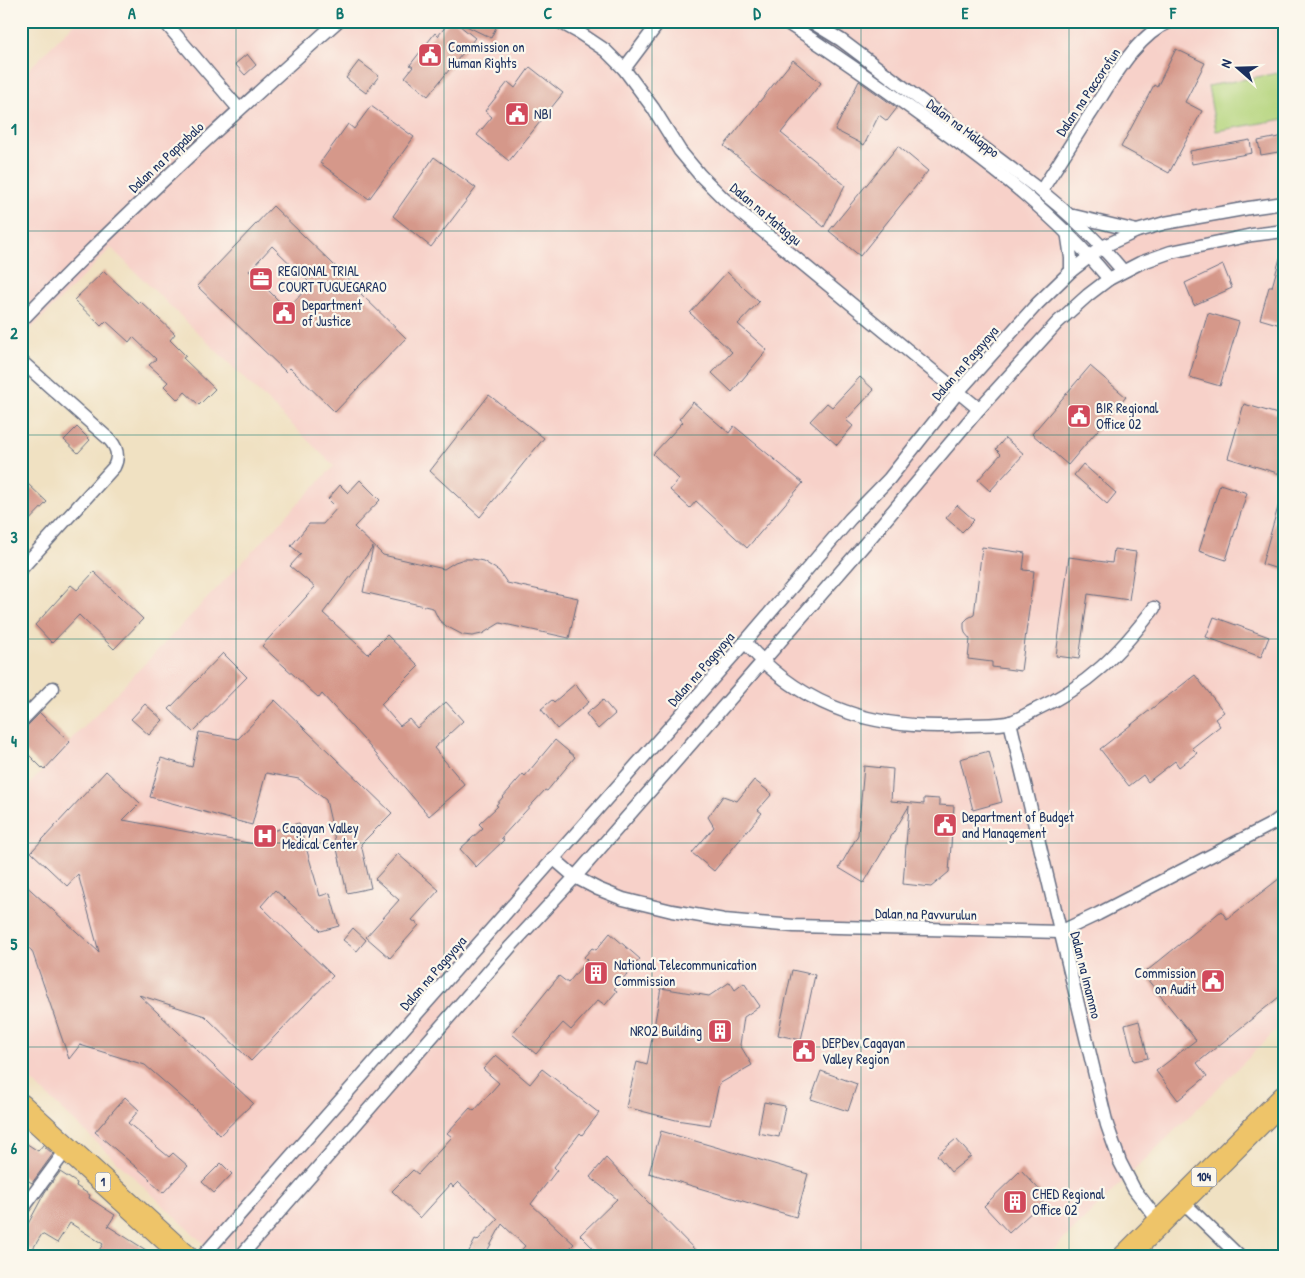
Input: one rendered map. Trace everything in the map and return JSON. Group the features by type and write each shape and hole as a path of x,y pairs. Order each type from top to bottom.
{"highway":[{"name":"104","path":"1126,1257 1284,1098"},
{"name":"1","path":"21,1106 186,1257"}],"street":[{"path":"164,21 239,109"},
{"name":"Dalan na Pappabalo","path":"21,321 139,202 239,109 338,21"},
{"name":"Dalan na Mataggu","path":"558,21 605,50 624,69 653,108 680,151 724,199 979,409"},
{"path":"624,69 660,21"},
{"name":"Dalan na Malappo","path":"784,21 862,72 969,150 1034,201 1067,231 1090,255 1109,279"},
{"name":"Dalan na Malappo","path":"810,21 841,40 1041,191 1072,216 1122,271"},
{"name":"Dalan na Paccorofun","path":"1041,191 1123,65 1138,46 1171,21"},
{"name":"Dalan na Pagayaya","path":"202,1257 745,642 850,519 889,479 958,392 1037,304 1090,255 1102,247 1137,231 1164,223 1249,208 1284,204"},
{"path":"1072,216 1137,231"},
{"path":"1067,231 1071,271"},
{"path":"240,1257 511,946 575,877 761,661 871,537 979,409 1057,323 1088,295 1122,271 1170,252 1252,235 1284,231"},
{"path":"21,361 110,440 118,453 114,466 21,569"},
{"path":"745,642 761,661 789,682 823,703 858,717 897,725 948,726 1010,722 1076,688 1094,674 1133,636 1154,608"},
{"path":"21,721 53,688"},
{"name":"Dalan na Imammo","path":"1010,722 1107,1125 1120,1162 1134,1189 1160,1223"},
{"name":"Dalan na Pavvurulun","path":"553,858 575,877 598,890 624,899 724,920 794,926 1060,932 1272,824 1284,815"},
{"path":"21,1211 67,1149"},
{"path":"1181,1200 1240,1257"}],"shaded area":[{"path":"77,21 1284,21 1284,1023 1046,1257 218,1257 21,1071 21,793 334,466 111,248 21,339 21,77"}],"green space":[{"path":"1278,73 1284,105 1284,119 1216,131 1208,86"}],"building":[{"path":"450,21 454,21 475,38 428,96 405,77 413,67 410,65 435,33 438,36"},
{"path":"456,21 499,21 491,38"},
{"path":"1176,49 1205,63 1185,102 1202,111 1169,173 1121,147 1154,85 1157,87"},
{"path":"247,54 256,65 245,75 235,64"},
{"path":"793,60 821,83 781,133 845,185 824,227 724,146"},
{"path":"359,61 379,76 366,93 346,78"},
{"name":"NBI","path":"530,67 563,93 509,161 477,135 492,117 485,111 508,82 515,88"},
{"path":"859,81 897,108 887,121 879,115 864,145 835,130"},
{"path":"371,106 414,137 369,199 320,163 348,124 354,129"},
{"path":"1284,136 1284,151 1261,155 1258,141"},
{"path":"1250,140 1252,153 1192,164 1190,151"},
{"path":"898,146 928,171 860,256 829,231"},
{"path":"434,157 476,188 431,247 393,216"},
{"name":"Department of Justice","path":"273,206 362,292 361,294 406,338 335,412 290,368 286,372 197,286","holes":["272,246 311,284 287,309 249,271"]},
{"path":"1280,258 1284,259 1284,326 1260,319"},
{"path":"1223,265 1232,288 1194,305 1185,283"},
{"path":"104,271 175,334 170,340 186,356 183,358 215,389 199,405 185,392 178,400 164,386 168,382 149,365 156,359 133,337 129,342 106,321 101,326 74,300"},
{"path":"727,272 759,302 738,324 767,350 732,392 712,373 732,352 690,313"},
{"path":"1208,313 1239,322 1220,386 1189,377"},
{"name":"BIR Regional Office 02","path":"1090,366 1126,397 1068,465 1032,434"},
{"path":"860,377 874,390 846,420 853,426 837,445 810,421 827,403 832,407"},
{"path":"489,395 544,438 480,517 430,471"},
{"path":"693,402 729,433 734,426 803,483 747,548 696,501 690,508 670,490 679,479 653,454 683,422 679,419"},
{"path":"1244,404 1284,416 1284,475 1228,458"},
{"path":"77,427 90,440 78,453 64,440"},
{"path":"1005,438 1024,454 990,491 978,480 1001,454 996,449"},
{"path":"1083,464 1116,493 1107,504 1074,475"},
{"path":"360,480 380,500 354,527 383,555 444,569 464,559 483,561 499,571 507,583 578,598 569,638 500,623 482,634 463,635 439,620 433,608 363,592 373,547 323,613 368,654 387,635 419,666 381,704 400,726 409,719 417,728 446,702 463,721 434,748 465,785 429,816 322,694 319,698 262,646 315,587 290,566 301,554 291,546 309,524 323,524 337,508 328,499 340,485 348,493"},
{"path":"28,484 47,502 21,529 21,491"},
{"path":"1220,484 1247,493 1226,560 1199,551"},
{"path":"1280,500 1284,501 1284,571 1262,564"},
{"path":"957,505 974,520 962,532 946,518"},
{"path":"982,547 1025,553 1023,570 1034,571 1021,671 992,667 992,662 968,659 970,639 965,633 964,622 974,615"},
{"path":"1114,549 1136,552 1129,600 1088,594 1079,659 1056,656 1069,557 1112,563"},
{"path":"94,572 143,619 114,649 79,615 52,643 35,625 71,585 77,590"},
{"path":"1214,617 1269,637 1261,657 1206,637"},
{"path":"223,653 247,677 193,732 169,709"},
{"path":"1195,675 1224,712 1215,719 1220,726 1192,748 1197,753 1179,767 1175,761 1148,782 1143,775 1129,786 1100,749"},
{"path":"575,684 589,702 557,729 541,709 552,700 554,702"},
{"path":"275,700 392,813 361,844 371,888 347,893 326,800 299,779 266,773 252,825 150,797 161,758 192,767 199,732 238,739"},
{"path":"603,700 615,714 598,729 586,714"},
{"path":"145,704 163,720 149,735 131,719"},
{"path":"40,713 70,742 44,770 21,747 21,732"},
{"path":"555,740 575,757 547,791 545,790 501,838 504,840 476,867 460,849 483,828 479,824 498,806 496,805 523,774 525,776"},
{"path":"989,751 1002,802 973,810 960,759"},
{"path":"864,766 893,769 891,801 924,804 924,798 939,799 939,805 954,806 949,872 931,887 903,884 909,806 864,883 839,868 858,835"},
{"path":"106,771 140,803 123,820 254,844 256,836 299,823 320,896 330,893 339,926 321,931 275,890 261,906 333,976 251,1061 205,1016 139,995 253,1103 220,1135 193,1107 145,1065 80,1045 69,1059 32,951 21,941 21,881 99,952 78,874 67,886 31,852"},
{"path":"754,780 772,794 758,810 762,813 714,871 692,853 714,827 708,817 723,796 737,801"},
{"path":"398,854 439,890 412,920 419,925 390,958 366,937 399,900 375,879"},
{"name":"Commission on Audit","path":"1284,875 1284,993 1197,1063 1207,1076 1178,1100 1156,1071 1196,1040 1143,974 1221,911 1227,919"},
{"path":"353,928 366,940 357,951 343,940"},
{"path":"610,933 640,959 614,989 617,991 605,1005 598,1000 571,1030 563,1023 536,1054 512,1034 559,976 568,983 587,960 584,957 592,948 596,950"},
{"path":"792,970 815,975 801,1040 778,1035"},
{"path":"730,982 735,990 744,983 760,1006 744,1017 740,1045 752,1065 719,1084 710,1125 676,1120 626,1107 637,1062 647,1065 661,988 709,996"},
{"path":"1139,1021 1148,1058 1134,1061 1125,1025"},
{"path":"496,1055 530,1084 542,1069 599,1113 582,1135 580,1133 554,1167 557,1170 531,1204 574,1244 561,1257 515,1257 525,1246 502,1224 484,1257 466,1257 475,1240 477,1241 498,1219 458,1182 453,1187 451,1184 420,1218 392,1191 413,1170 418,1174 452,1137 447,1133 470,1108 474,1111 499,1083 483,1069"},
{"path":"821,1071 857,1084 848,1111 811,1099"},
{"path":"125,1097 139,1110 128,1123 169,1157 173,1153 188,1166 163,1193 150,1179 95,1132"},
{"path":"764,1102 785,1106 779,1137 758,1133"},
{"path":"661,1131 808,1174 796,1217 649,1173"},
{"path":"956,1139 971,1156 951,1172 937,1155"},
{"path":"21,1140 38,1151 43,1145 53,1154 32,1183 21,1176"},
{"path":"606,1158 702,1257 602,1257 580,1235 617,1199 590,1177"},
{"path":"221,1163 232,1174 214,1193 202,1182"},
{"name":"CHED Regional Office 02","path":"1021,1170 1047,1198 1009,1233 984,1206"},
{"path":"60,1172 77,1183 76,1186 90,1195 89,1198 115,1215 108,1226 157,1257 95,1257 103,1244 70,1223 57,1243 42,1234 32,1250 21,1244 21,1237 45,1192"}],"place":[{"name":"Commission on Human Rights","path":"430,55"},
{"name":"NBI","path":"517,114"},
{"name":"REGIONAL TRIAL COURT TUGUEGARAO","path":"261,279"},
{"name":"Department of Justice","path":"284,313"},
{"name":"BIR Regional Office 02","path":"1079,416"},
{"name":"Department of Budget and Management","path":"945,825"},
{"name":"Cagayan Valley Medical Center","path":"265,836"},
{"name":"National Telecommunication Commission","path":"596,973"},
{"name":"Commission on Audit","path":"1213,981"},
{"name":"NRO2 Building","path":"720,1031"},
{"name":"DEPDev Cagayan Valley Region","path":"804,1051"},
{"name":"CHED Regional Office 02","path":"1015,1202"}]}
